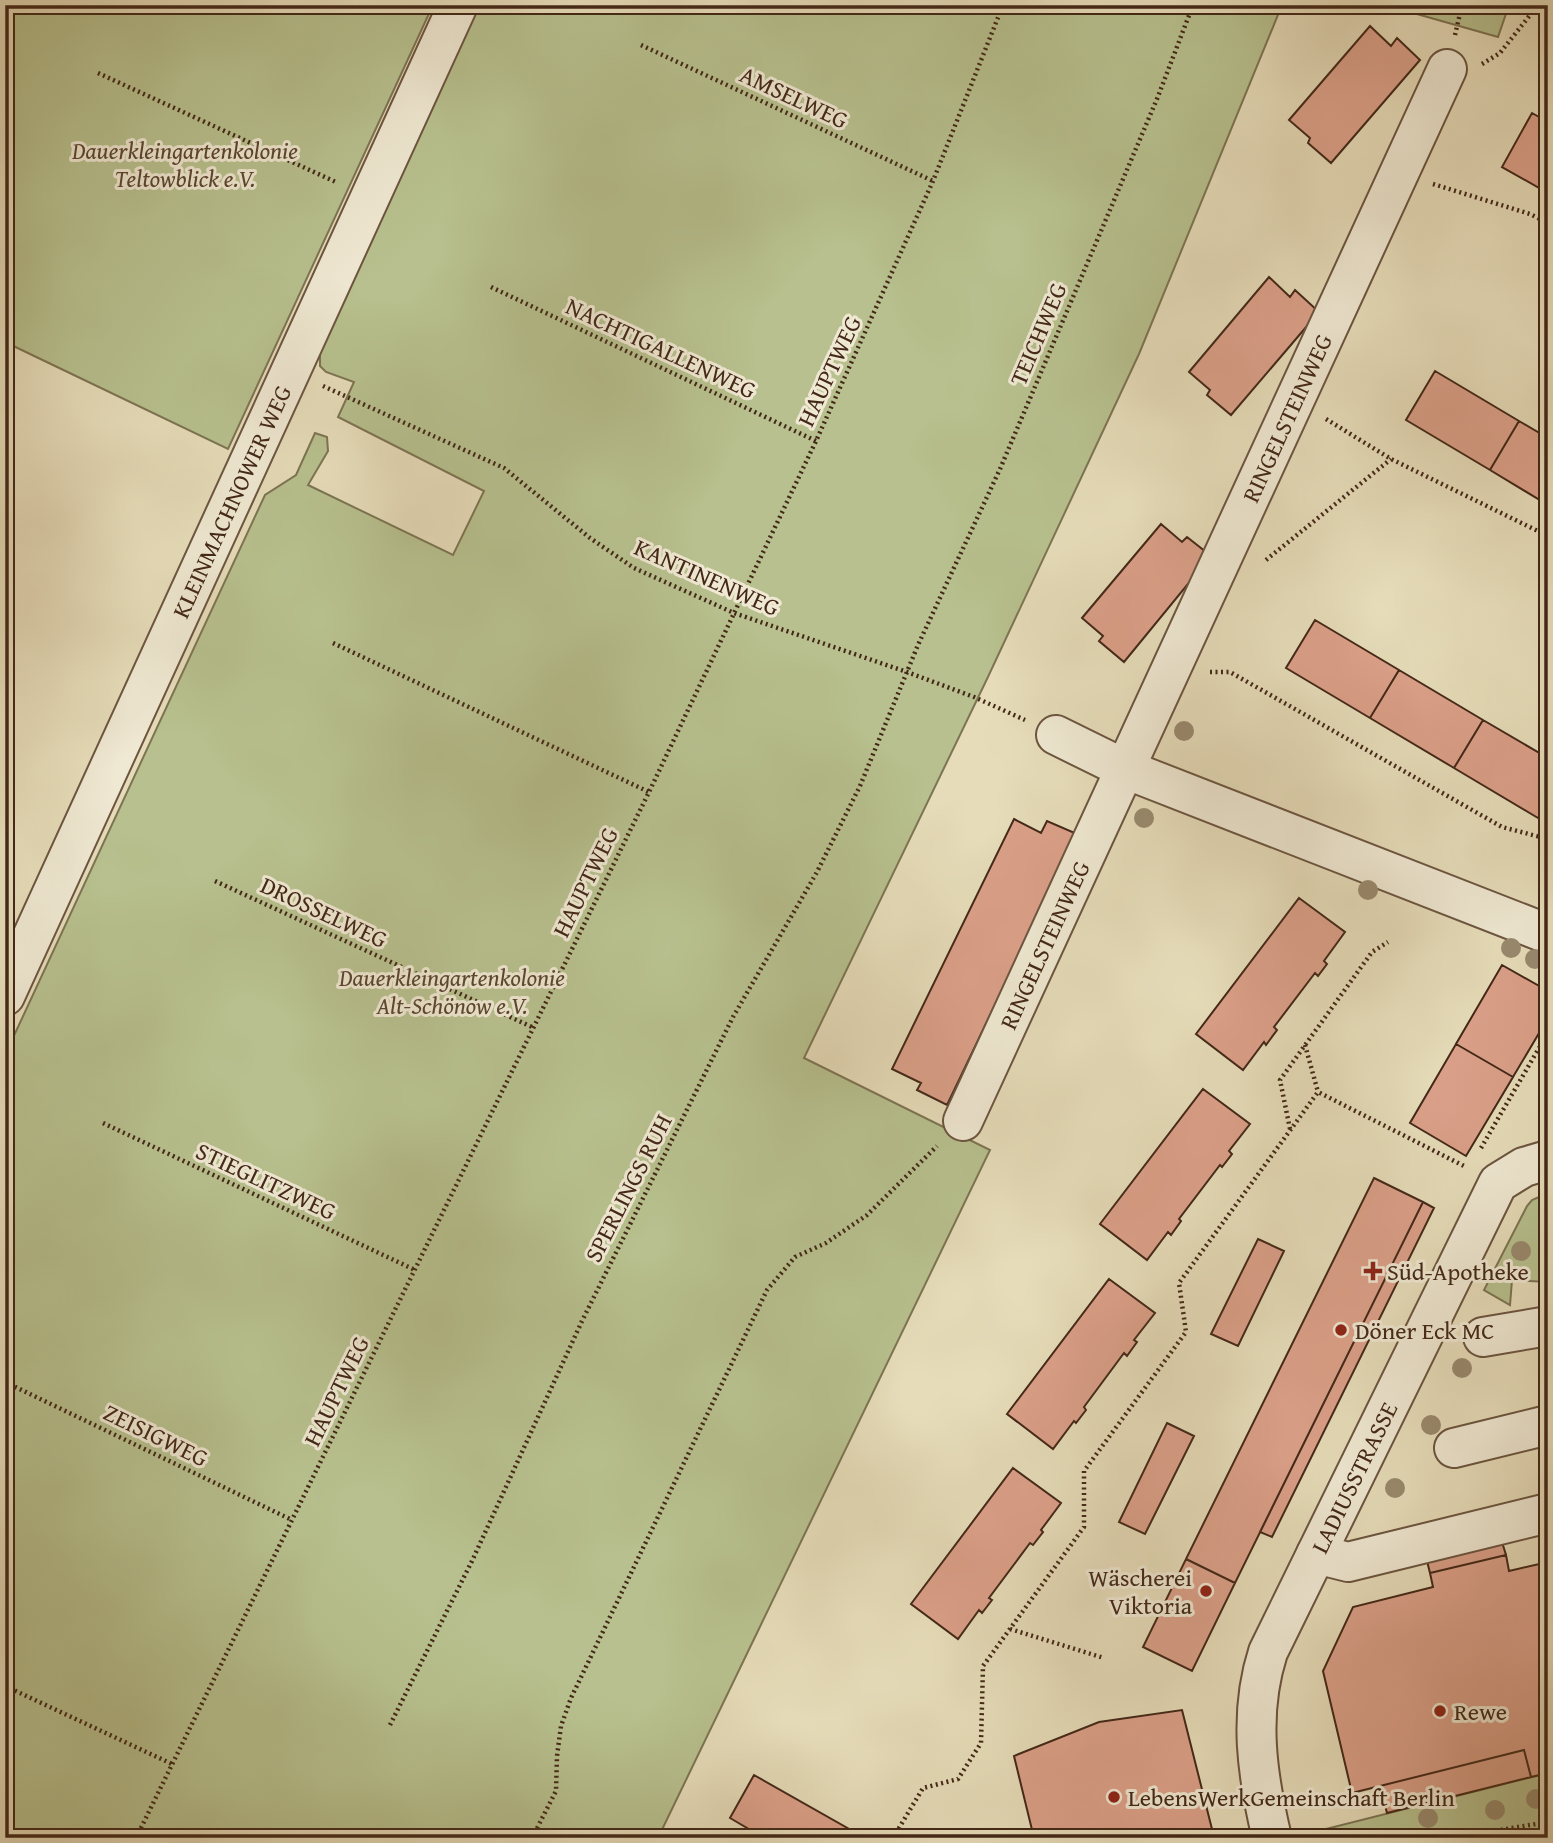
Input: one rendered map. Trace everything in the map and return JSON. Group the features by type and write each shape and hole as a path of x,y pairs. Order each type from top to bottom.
{"street":[{"name":"KLEINMACHNOWER WEG","path":"5,996 458,5"},
{"name":"RINGELSTEINWEG","path":"963,1121 1442,80"},
{"path":"1056,735 1125,769 1548,934"},
{"name":"LADIUSSTRASSE","path":"1272,1838 1256,1755 1256,1704 1268,1652 1499,1183 1524,1167 1548,1160"},
{"path":"1483,1337 1548,1326"},
{"path":"1454,1448 1548,1425"},
{"path":"1316,1554 1348,1562 1548,1513"}],"path":[{"name":"HAUPTWEG","path":"136,1838 649,792 817,441 933,181 1003,5"},
{"name":"TEICHWEG","path":"907,672 1005,457 1157,99 1193,5"},
{"path":"1442,80 1500,53 1538,5"},
{"name":"AMSELWEG","path":"641,46 933,181"},
{"path":"97,73 370,198"},
{"path":"1398,173 1530,214 1548,223"},
{"name":"NACHTIGALLENWEG","path":"491,287 817,441"},
{"name":"KANTINENWEG","path":"291,371 504,468 590,538 634,568 734,613 907,672 985,702 1056,735"},
{"path":"1336,424 1391,459 1548,536"},
{"path":"1262,568 1268,556 1391,459"},
{"path":"333,643 649,792"},
{"path":"1212,660 1206,672 1230,672 1502,827 1548,839"},
{"name":"SPERLINGS RUH","path":"390,1725 472,1562 582,1321 727,1030 817,872 860,786 907,672"},
{"name":"DROSSELWEG","path":"215,881 532,1027"},
{"path":"1290,1130 1280,1080 1372,952 1388,942"},
{"path":"1305,1044 1318,1092 1469,1168"},
{"path":"1476,1156 1539,1048 1548,1051"},
{"path":"893,1838 923,1788 958,1779 981,1743 984,1666 1084,1527 1084,1471 1186,1332 1179,1283 1318,1092"},
{"path":"532,1838 556,1791 556,1756 561,1726 571,1698 767,1290 795,1256 826,1242 867,1215 963,1121"},
{"name":"STIEGLITZWEG","path":"103,1123 415,1270"},
{"name":"ZEISIGWEG","path":"5,1382 292,1520"},
{"path":"1010,1629 1104,1658"},
{"path":"5,1686 172,1763"},
{"path":"1452,1838 1548,1822"}],"green space":[{"name":"Dauerkleingartenkolonie Teltowblick e.V.","path":"5,5 433,5 228,449 5,342"},
{"name":"Dauerkleingartenkolonie Alt-Schönow e.V.","path":"477,5 1282,5 1139,354 987,679 804,1058 990,1150 658,1838 5,1838 5,1055 265,495 296,475 315,433 327,437 328,451 308,485 453,555 484,491 338,417 354,382 326,372 320,366 320,352"},
{"path":"1385,5 1509,5 1498,37"},
{"path":"1539,1197 1548,1197 1548,1282 1512,1280 1510,1305 1484,1290 1527,1206"},
{"path":"1548,1773 1548,1838 1302,1838 1302,1835"}],"building":[{"path":"1370,26 1391,46 1397,38 1420,60 1331,163 1308,143 1310,138 1289,120"},
{"path":"1532,113 1548,122 1548,193 1502,167"},
{"path":"1269,277 1290,297 1295,290 1319,312 1231,415 1207,395 1210,390 1189,372"},
{"path":"1435,371 1519,421 1490,470 1406,420"},
{"path":"1519,421 1548,438 1548,505 1490,470"},
{"path":"1161,524 1182,542 1187,537 1211,556 1124,662 1099,641 1103,636 1082,618"},
{"path":"1315,620 1399,670 1370,718 1286,668"},
{"path":"1399,670 1483,720 1454,768 1370,718"},
{"path":"1483,720 1548,758 1548,802 1538,818 1454,768"},
{"path":"1014,819 1041,833 1047,821 1077,834 947,1105 917,1090 921,1083 892,1069"},
{"path":"1299,898 1345,932 1324,961 1327,964 1318,976 1315,973 1274,1027 1277,1030 1266,1045 1264,1042 1243,1070 1196,1034"},
{"path":"1502,965 1548,991 1548,1018 1513,1077 1456,1044"},
{"path":"1456,1044 1513,1077 1466,1156 1410,1123"},
{"path":"1203,1089 1250,1124 1229,1151 1232,1154 1222,1167 1220,1165 1179,1219 1181,1221 1171,1235 1168,1232 1147,1260 1100,1224"},
{"path":"1374,1178 1423,1202 1235,1583 1186,1559"},
{"path":"1423,1202 1434,1208 1272,1537 1260,1532"},
{"path":"1258,1239 1284,1251 1238,1346 1211,1334"},
{"path":"1109,1279 1155,1313 1134,1340 1137,1342 1127,1356 1124,1353 1084,1407 1086,1410 1053,1449 1007,1414"},
{"path":"1167,1423 1194,1436 1145,1534 1119,1522"},
{"path":"1013,1468 1061,1503 1041,1530 1043,1532 1033,1545 1030,1543 989,1598 992,1600 982,1613 979,1610 958,1639 911,1604"},
{"path":"1502,1542 1506,1555 1430,1573 1427,1561"},
{"name":"Rewe","path":"1506,1555 1509,1571 1548,1562 1548,1773 1531,1777 1524,1750 1352,1793 1323,1671 1353,1607 1433,1587 1430,1573"},
{"path":"1186,1559 1235,1583 1192,1671 1143,1647"},
{"name":"LebensWerkGemeinschaft Berlin","path":"1182,1710 1214,1837 1034,1838 1014,1756 1099,1722"},
{"path":"1524,1750 1531,1777 1387,1813 1380,1786"},
{"path":"754,1775 865,1838 764,1838 730,1818"}],"place":[{"name":"Süd-Apotheke","path":"1373,1271"},
{"name":"Döner Eck MC","path":"1341,1330"},
{"name":"Wäscherei Viktoria","path":"1206,1591"},
{"name":"Rewe","path":"1440,1711"},
{"name":"LebensWerkGemeinschaft Berlin","path":"1114,1797"}]}
